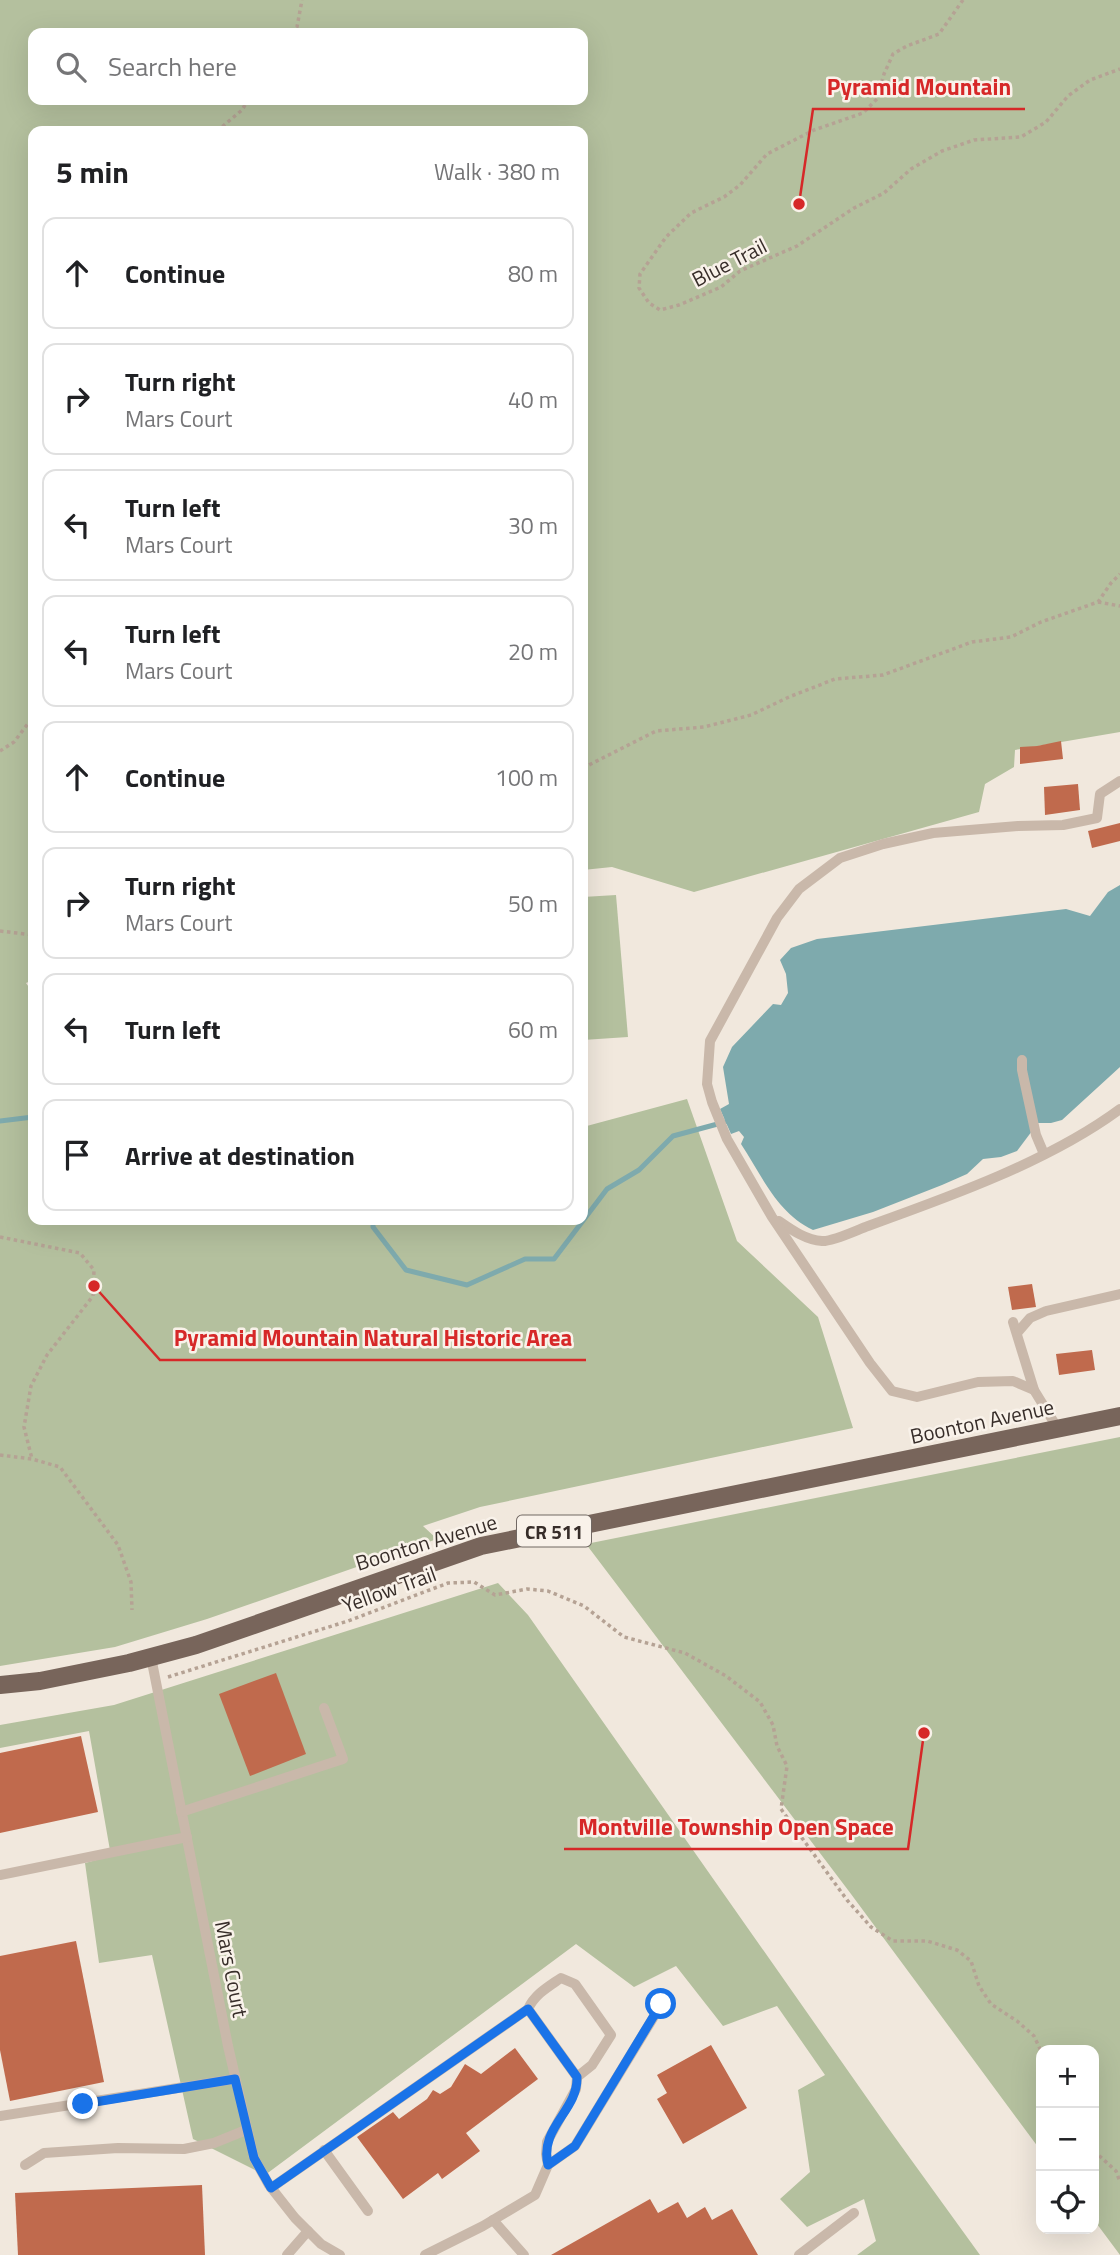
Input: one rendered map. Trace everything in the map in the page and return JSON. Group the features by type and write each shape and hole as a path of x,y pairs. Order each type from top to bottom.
{"main road":[{"name":"Boonton Avenue","path":"0,1685 40,1681 196,1645 481,1546 1120,1416"}],"lane":[{"path":"1034,1390 1013,1381 978,1381 917,1397 892,1391 870,1363 772,1217 727,1139 707,1084 710,1041 777,918 799,889 840,858 883,844 933,833 1063,825 1097,818 1100,794 1120,781"},
{"path":"1022,1065 1036,1135 1044,1154"},
{"path":"772,1217 799,1234 824,1242 963,1191 1044,1154 1099,1125 1120,1109"},
{"path":"1017,1334 1030,1318 1046,1311 1120,1294"},
{"path":"1013,1322 1034,1390 1058,1429"},
{"name":"Mars Court","path":"151,1657 235,2079 254,2158 271,2188 295,2218 321,2244 340,2255"},
{"path":"181,1812 343,1759 324,1708"},
{"path":"0,1875 187,1838"},
{"path":"271,2188 528,2009 532,2000 561,1978 575,1984 611,2035 592,2066 577,2077"},
{"path":"425,2255 493,2220 534,2195 548,2165 575,2146 661,2004"},
{"path":"528,2009 577,2077 576,2089 547,2142 548,2165"},
{"path":"0,2116 235,2079"},
{"path":"24,2165 44,2153 118,2148 184,2149 214,2143 246,2130"},
{"path":"324,2150 368,2211"},
{"path":"799,2255 854,2213"},
{"path":"493,2220 524,2255"},
{"path":"287,2255 308,2231"}],"path":[{"path":"296,28 302,0"},
{"name":"Blue Trail","path":"963,0 939,34 906,46 893,54 877,99 863,113 814,130 767,154 740,185 724,197 691,213 666,237 640,274 639,288 649,303 660,310 721,287 740,271 797,246 854,208 884,193 911,169 942,151 974,140 1021,137 1046,122 1068,96 1090,80 1120,69"},
{"path":"223,126 245,105"},
{"path":"1098,602 1120,575"},
{"path":"588,765 656,731 704,727 751,715 835,679 883,675 972,642 1011,637 1041,622 1098,602 1120,606"},
{"path":"0,751 14,742 28,724"},
{"path":"0,931 28,934"},
{"path":"0,1237 80,1253 94,1270 93,1296 47,1355 31,1386 24,1427 32,1459"},
{"path":"0,1455 32,1459 60,1468 118,1545 131,1582 132,1610"},
{"name":"Yellow Trail","path":"151,1657 168,1677 348,1621 447,1583 474,1582 495,1595 527,1589 548,1591 584,1606 624,1637 685,1653 726,1676 760,1702 773,1725 777,1746 788,1766 781,1809 847,1900 871,1927 893,1941 927,1941 957,1950 971,1961 979,1986 991,2004 1017,2021 1034,2036 1038,2045"},
{"path":"1099,2156 1115,2171 1120,2182"}],"green space":[{"path":"0,0 1120,0 1120,732 1015,750 1014,767 985,784 979,812 694,892 612,867 588,869 588,126 28,126 28,1225 588,1225 588,1126 687,1099 737,1241 818,1317 853,1428 480,1507 423,1526 437,1539 207,1619 115,1647 0,1666"},
{"path":"616,895 628,1037 588,1040 588,897"},
{"path":"1120,1437 1120,2255 1099,2227 1099,2045 1036,2045 1036,2144 586,1544"},
{"path":"498,1583 528,1615 980,2255 857,2255 876,2241 864,2199 807,2227 780,2199 810,2172 798,2090 825,2075 777,2006 723,2026 676,1966 634,1987 576,1944 265,2175 193,2139 152,1955 99,1963 85,1863 111,1856 89,1731 0,1748 0,1725 114,1705"}],"water":[{"path":"1120,885 1120,1067 1062,1120 1038,1123 1017,1151 1001,1157 983,1159 967,1174 873,1212 813,1230 789,1214 771,1193 741,1144 744,1137 739,1131 731,1134 720,1109 729,1104 723,1067 732,1047 773,1004 781,1005 788,993 786,974 780,960 791,948 817,939 1066,909 1090,916 1108,892"}],"building":[{"path":"1061,741 1063,759 1020,764 1020,747"},
{"path":"1078,784 1080,810 1045,815 1044,787"},
{"path":"1120,823 1120,841 1092,848 1088,831"},
{"path":"1032,1284 1036,1307 1012,1310 1008,1287"},
{"path":"1092,1350 1095,1370 1059,1375 1056,1354"},
{"path":"276,1673 306,1754 250,1776 219,1694"},
{"path":"81,1736 98,1812 0,1833 0,1753"},
{"path":"76,1941 104,2082 10,2101 0,2050 0,1956"},
{"path":"711,2045 747,2108 683,2144 657,2099 667,2093 657,2075"},
{"path":"515,2048 538,2079 466,2133 480,2151 442,2179 438,2173 403,2199 357,2137 393,2112 399,2119 427,2099 433,2090 440,2094 451,2087 465,2064 481,2074"},
{"path":"202,2185 205,2255 18,2255 15,2193"},
{"path":"650,2199 658,2213 678,2202 687,2218 705,2207 712,2220 732,2209 758,2255 551,2255"}],"waterway":[{"path":"0,1121 28,1118"},
{"path":"588,1214 607,1189 639,1170 673,1136 725,1122"},
{"path":"373,1225 406,1270 467,1285 525,1259 554,1259 580,1225"}],"place":[{"name":"Pyramid Mountain","path":"799,204"},
{"name":"Pyramid Mountain Natural Historic Area","path":"94,1286"},
{"name":"Montville Township Open Space","path":"924,1733"}],"route":[{"path":"83,2104 235,2079 254,2158 271,2188 528,2009 578,2081 547,2142 548,2165 575,2146 661,2004"}]}
